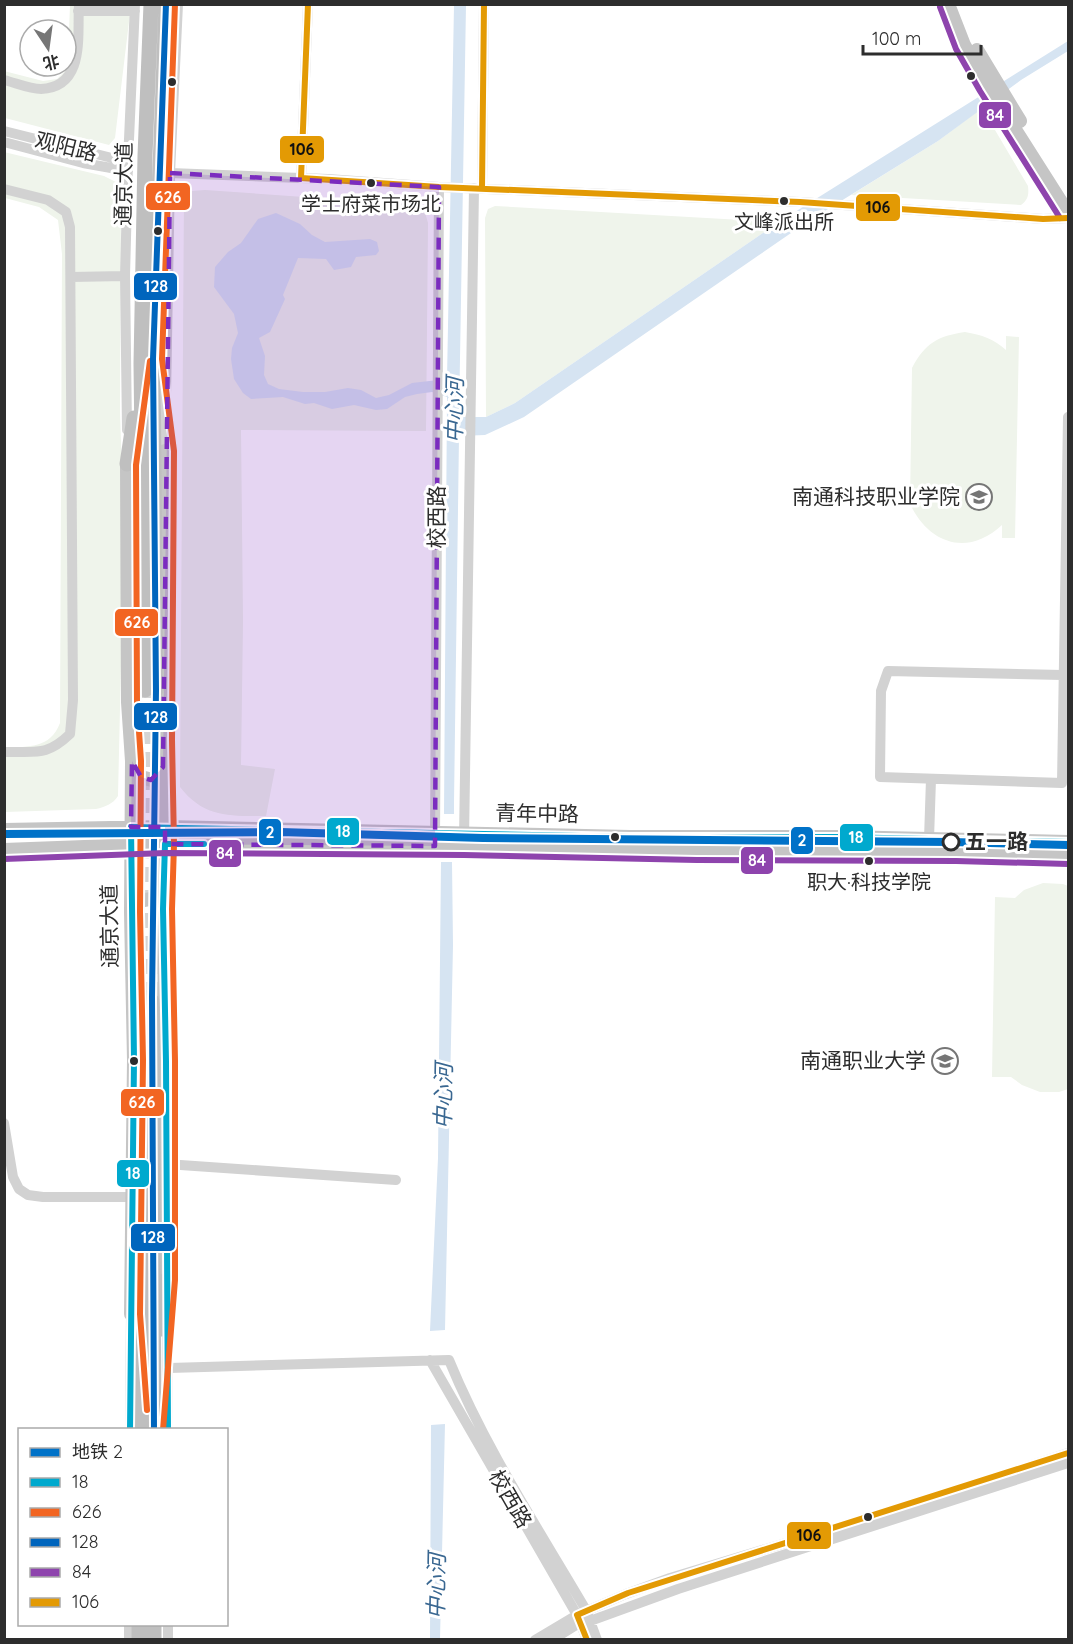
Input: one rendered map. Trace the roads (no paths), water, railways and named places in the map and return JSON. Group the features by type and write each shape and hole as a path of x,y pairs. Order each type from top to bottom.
{"highway":[{"name":"通京大道","path":"147,362 151,4"},
{"name":"通京大道","path":"147,362 166,4"},
{"path":"147,362 165,450"},
{"path":"128,465 147,362"},
{"path":"147,362 150,690"},
{"path":"147,996 147,1428"},
{"path":"147,1428 166,1280"},
{"path":"131,1314 147,1428"}],"main road":[{"path":"948,4 964,45 992,85 1068,213"},
{"path":"957,4 970,39 992,85"},
{"path":"1001,100 1068,200"},
{"path":"165,450 163,909 166,1280"},
{"name":"通京大道","path":"128,465 128,702 132,761 130,845 134,1060 131,1314"},
{"path":"132,761 141,777 149,780 159,776 163,767"},
{"name":"青年中路","path":"4,830 165,827 685,851 1068,855"},
{"name":"青年中路","path":"464,840 630,837 1068,842"},
{"name":"青年中路","path":"4,850 165,844 435,839"},
{"path":"131,912 140,901 150,899 159,902 163,909"}],"street":[{"path":"165,450 170,173 178,4"},
{"path":"301,178 308,4"},
{"name":"校西路","path":"464,840 475,188 484,4"},
{"path":"4,80 40,89 55,86 66,79 78,56 79,8 135,8 125,276 128,465"},
{"name":"观阳路","path":"4,131 128,167"},
{"name":"观阳路","path":"4,142 83,163 128,167"},
{"path":"170,173 800,202 1043,219 1068,218"},
{"name":"校西路","path":"435,839 438,377 443,187"},
{"path":"4,189 48,200 66,212 70,227 73,700 70,734 48,751 4,752"},
{"path":"71,277 125,276"},
{"path":"1063,675 888,671 881,691 880,777 1062,783 1068,417"},
{"path":"929,839 931,779"},
{"path":"4,1123 14,1177 19,1189 28,1195 132,1197"},
{"path":"166,1164 396,1180"},
{"path":"147,1428 169,1368 166,1280"},
{"path":"169,1368 430,1360"},
{"name":"校西路","path":"430,1360 449,1360 467,1405 483,1436 597,1640"},
{"name":"校西路","path":"430,1360 584,1617 587,1640"},
{"path":"922,1506 1068,1453"},
{"path":"535,1640 670,1578 1068,1463"},
{"path":"552,1640 584,1617"}],"water":[{"name":"中心河","path":"454,5 466,5 459,417 486,417 515,403 779,222 1068,41 1068,51 1021,80 938,141 807,222 524,417 485,435 459,436 454,814 444,814 447,397 432,392 417,394 405,397 387,409 376,410 354,405 332,409 283,397 251,399 243,393 234,379 231,359 232,348 238,333 234,314 214,287 215,267 228,252 241,243 258,219 276,213 300,224 312,235 325,242 370,239 377,242 379,251 376,255 356,257 351,267 334,270 326,259 298,258 283,295 285,299 270,332 259,338 265,356 264,375 268,384 279,389 303,392 325,392 348,388 361,390 376,398 389,395 412,383 447,379"},
{"name":"中心河","path":"441,862 452,862 453,945 445,1330 430,1331 438,1158"},
{"name":"中心河","path":"445,1424 440,1639 430,1639 431,1425"}],"tunnel":[{"path":"142,951 145,690"},
{"path":"152,997 156,690"}],"metro line":[{"name":"2","path":"4,834 280,832 483,838 1068,845"}],"place":[{"name":"学士府菜市场北","path":"371,183"},
{"name":"文峰派出所","path":"784,201"},
{"name":"南通科技职业学院","path":"979,497"},
{"name":"五一路","path":"951,842"},
{"name":"职大·科技学院","path":"869,861"},
{"name":"南通职业大学","path":"945,1061"}]}
